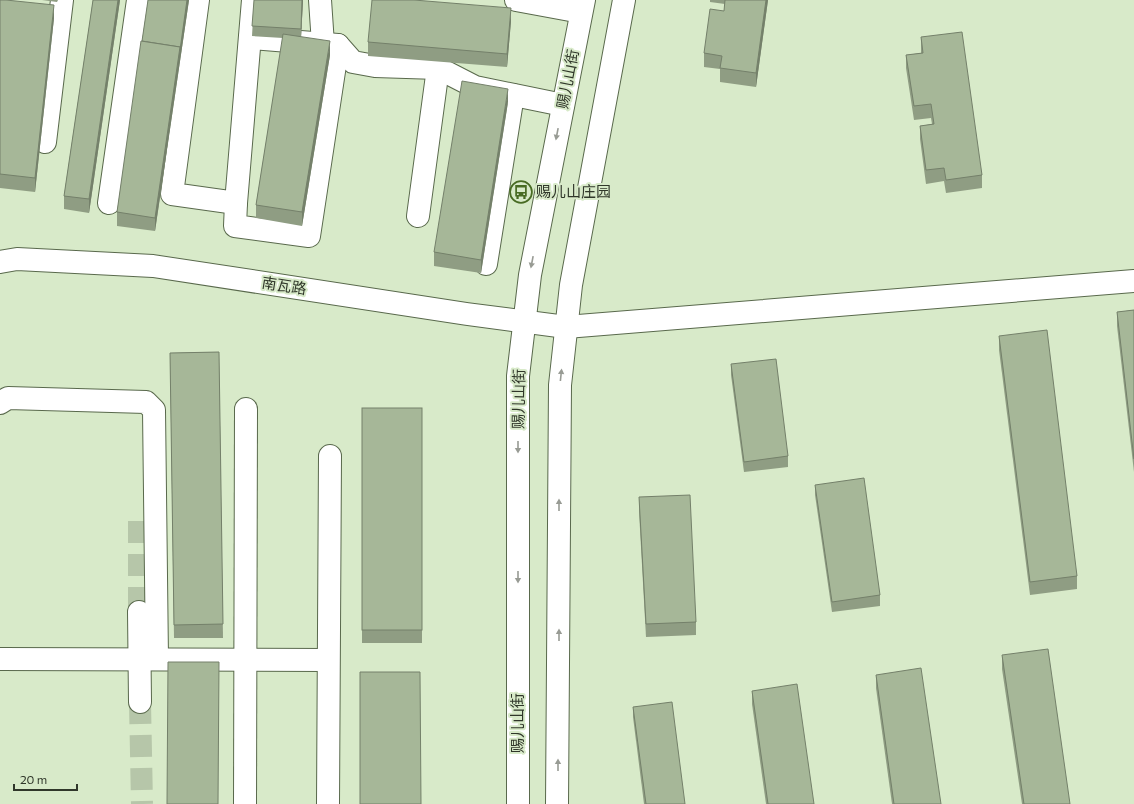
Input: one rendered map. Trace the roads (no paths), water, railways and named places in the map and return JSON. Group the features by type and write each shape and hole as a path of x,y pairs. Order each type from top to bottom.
{"street":[{"path":"109,203 138,0"},
{"path":"198,0 172,194 236,203"},
{"path":"253,0 235,226 309,236 330,44 320,0"},
{"path":"516,0 582,6"},
{"path":"557,804 560,385 571,285 624,0"},
{"path":"38,10 62,6 45,142"},
{"name":"赐儿山街","path":"518,804 518,376 530,275 582,6"},
{"path":"250,38 330,44 353,62 375,66 438,68 475,87 563,105"},
{"path":"418,216 438,68"},
{"path":"486,264 514,95"},
{"name":"南瓦路","path":"0,262 17,259 153,266 566,328 1134,280"},
{"path":"0,403 8,398 146,402 154,410 148,659 140,702"},
{"path":"245,804 244,660 246,409"},
{"path":"328,804 330,456"},
{"path":"139,612 148,659"},
{"path":"0,659 328,660"}],"tunnel":[{"path":"139,521 139,612"},
{"path":"140,702 142,804"}],"place":[{"name":"赐儿山庄园","path":"521,192"}]}
